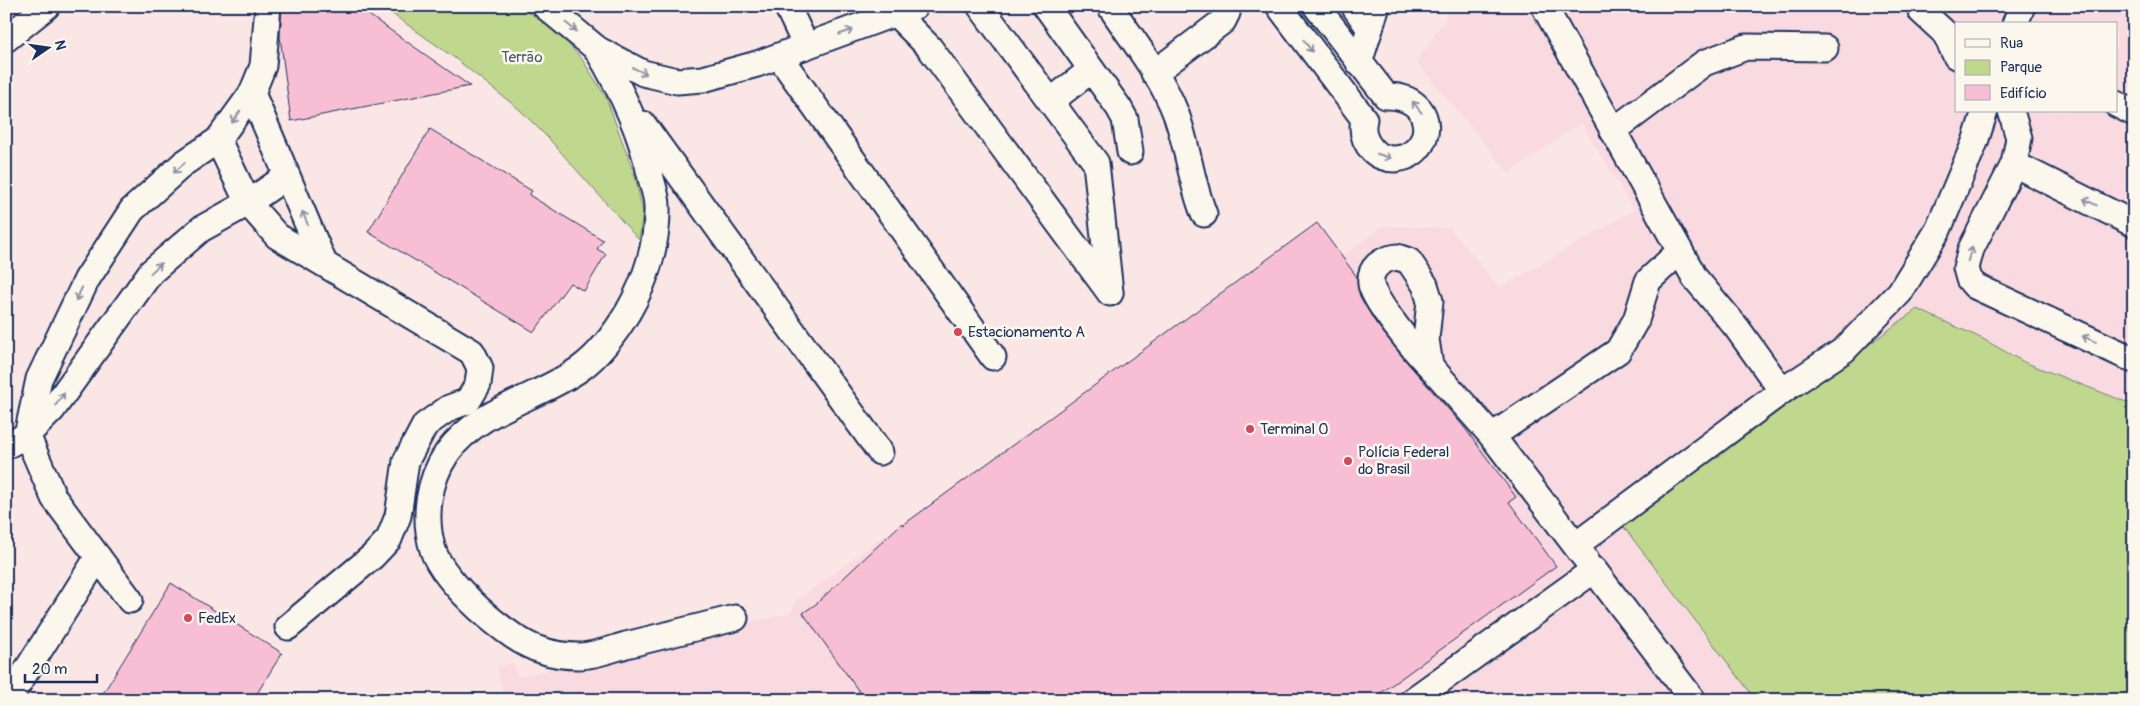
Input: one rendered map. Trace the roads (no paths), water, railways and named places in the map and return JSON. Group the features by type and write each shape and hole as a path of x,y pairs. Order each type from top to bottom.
{"street":[{"path":"6,39 47,6"},
{"path":"545,6 597,49 644,73 677,81 703,79 779,56 897,9 930,47 1110,293 1096,163 980,6"},
{"path":"787,6 806,46"},
{"path":"1046,6 1125,119 1130,152"},
{"path":"1110,6 1168,95 1188,153 1195,192 1204,214"},
{"path":"1154,73 1222,21 1227,13 1223,6"},
{"path":"1280,6 1364,119 1362,129 1366,142 1375,153 1388,159 1402,159 1415,152 1424,140 1426,126 1422,112 1412,101 1399,96 1386,96 1316,6"},
{"path":"1354,6 1373,18 1359,63"},
{"path":"1544,6 1695,278 1737,328 1782,392"},
{"path":"2016,22 2022,6"},
{"path":"1923,8 1955,27"},
{"path":"1923,8 1946,33 1955,54"},
{"path":"17,441 40,379 87,279 132,210 184,163 218,140 252,93 263,66 265,9"},
{"path":"1613,131 1704,63 1746,47 1825,48"},
{"path":"597,49 624,98 639,134 657,204 656,229 648,267 638,294 622,321 603,347 581,368 469,429 447,454 430,490 427,517 433,552 450,580 500,628 539,650 581,656 735,618"},
{"path":"779,56 993,357"},
{"path":"1051,102 1091,70"},
{"path":"252,93 324,263"},
{"path":"624,98 880,452"},
{"path":"2118,105 2134,113"},
{"path":"1970,112 1975,142"},
{"path":"1576,545 1782,392 1844,350 1900,292 1938,230 1975,142 1985,112"},
{"path":"2010,112 2019,138 2014,164 1971,248 1966,268 1968,279 1975,286 2134,360"},
{"path":"218,140 248,203 277,236 472,352 480,368 478,384 468,401 448,408 425,425 421,432 406,461 398,516 389,539 373,556 288,627"},
{"path":"2014,164 2134,224"},
{"path":"17,441 52,410 151,272 202,229 248,203 287,176"},
{"path":"1492,436 1618,351 1636,320 1648,280 1680,251"},
{"path":"1430,366 1492,436 1693,700"},
{"path":"17,441 54,498 130,600"},
{"path":"8,700 98,557"},
{"path":"1413,700 1594,570"}],"place":[{"name":"Estacionamento A","path":"958,332"},
{"name":"Terminal 0","path":"1250,429"},
{"name":"Polícia Federal do Brasil","path":"1348,461"},
{"name":"FedEx","path":"188,618"}],"park label":[{"name":"Terrão","path":"522,57"}]}
